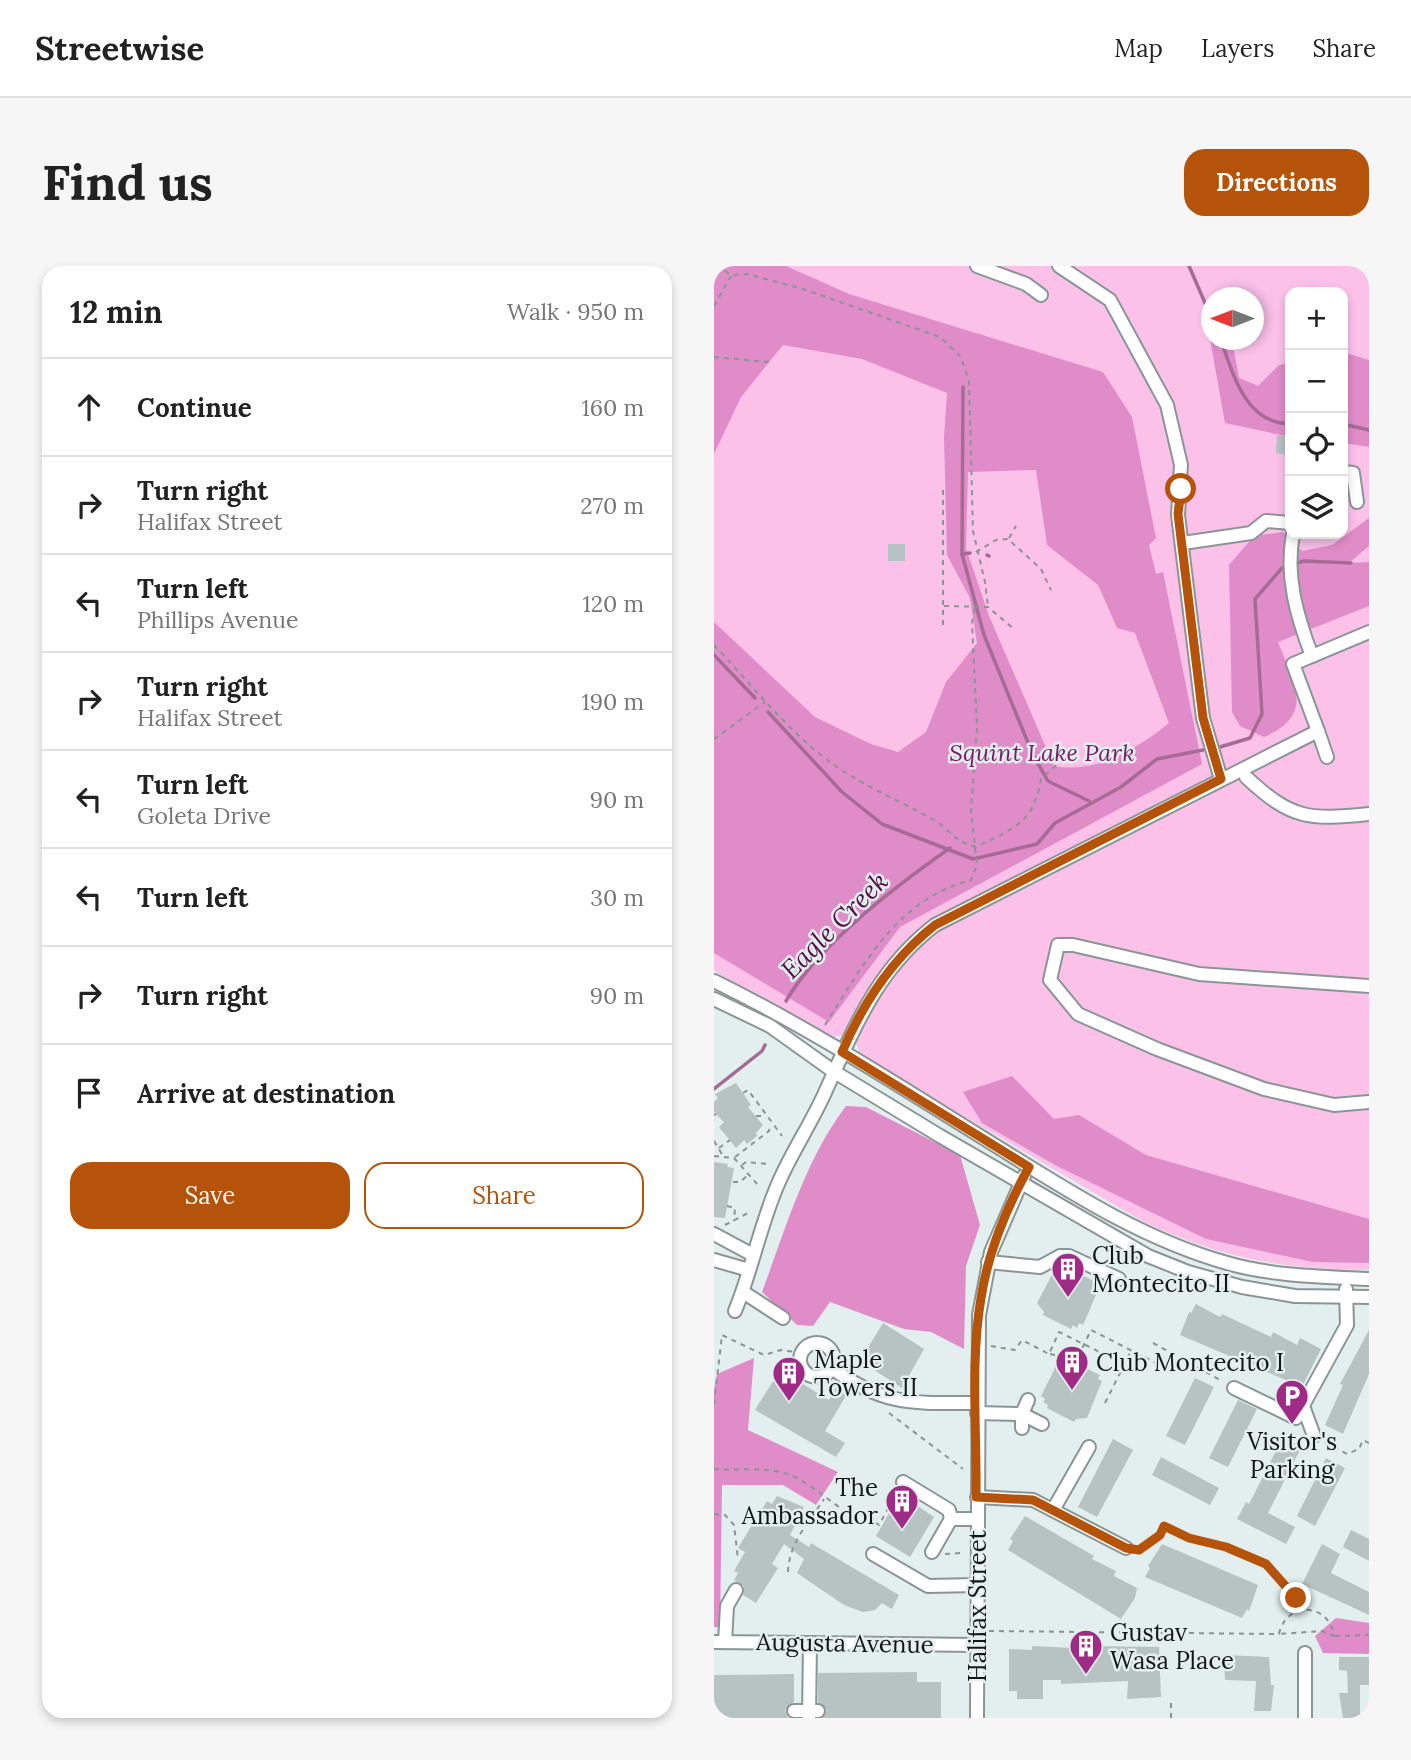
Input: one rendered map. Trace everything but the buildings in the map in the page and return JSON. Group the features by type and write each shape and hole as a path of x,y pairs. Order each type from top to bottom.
{"street":[{"path":"977,266 1026,284 1041,295"},
{"path":"1059,266 1110,300 1167,405 1181,465 1178,514 1203,718 1219,757 1221,779"},
{"path":"1348,472 1353,473 1357,502"},
{"path":"1182,542 1251,533 1266,521 1285,523"},
{"path":"1293,539 1290,569 1299,623 1312,656"},
{"path":"1327,757 1315,732 1293,664 1369,632"},
{"path":"735,1311 778,1184 834,1071 850,1032 886,974 909,945 935,925 1315,732"},
{"path":"1246,777 1271,800 1300,816 1326,818 1369,814"},
{"path":"1369,986 1199,974 1065,945 1058,945 1050,980 1078,1014 1157,1049 1276,1092 1334,1105 1369,1102"},
{"path":"714,981 778,1013 1092,1206 1197,1254 1257,1268 1369,1279"},
{"path":"714,999 770,1026 834,1071 1148,1256 1188,1272 1242,1287 1295,1296 1369,1297"},
{"name":"Halifax Street","path":"977,1718 978,1328 988,1262 1029,1167"},
{"path":"714,1234 753,1255"},
{"path":"988,1262 1040,1267 1060,1256 1069,1256 1119,1279"},
{"path":"714,1260 749,1270"},
{"path":"1298,1415 1347,1325 1346,1278"},
{"path":"743,1292 783,1318"},
{"path":"814,1343 825,1345 832,1353 832,1368 820,1377 809,1376 800,1363 802,1353 814,1343"},
{"path":"832,1368 885,1398 1023,1414 1042,1424"},
{"path":"1234,1388 1298,1415 1314,1436"},
{"path":"1022,1428 1028,1400"},
{"path":"1053,1510 1089,1447"},
{"path":"903,1482 949,1510 951,1519 933,1551"},
{"path":"976,1497 1033,1500 1126,1548"},
{"path":"951,1519 977,1519"},
{"path":"873,1554 928,1586 976,1585"},
{"path":"720,1642 727,1606 736,1590"},
{"name":"Augusta Avenue","path":"720,1642 976,1645"},
{"path":"794,1711 812,1714 810,1643"},
{"path":"1305,1653 1305,1718"}],"path":[{"path":"716,266 732,275 747,274 803,289 940,337 961,357 969,382 976,552 985,582 986,607"},
{"path":"714,306 732,275"},
{"path":"714,356 769,362"},
{"path":"943,485 943,625"},
{"path":"1008,539 1016,526"},
{"path":"976,552 996,540 1008,539 1041,569 1051,590"},
{"path":"943,606 986,607 1015,630"},
{"path":"823,1029 891,926 915,907 971,880 977,865 971,810 977,727 972,623 975,607"},
{"path":"714,645 821,756 879,794 931,818 946,828 957,841 976,848 1014,828 1037,804 1041,779 1052,772 1061,761 1064,749"},
{"path":"714,739 766,701"},
{"path":"743,1093 748,1090 782,1136"},
{"path":"756,1116 765,1116"},
{"path":"734,1158 768,1131 771,1123"},
{"path":"718,1148 730,1140"},
{"path":"714,1141 722,1157 720,1163"},
{"path":"714,1156 734,1158 758,1185"},
{"path":"741,1165 746,1162 768,1164"},
{"path":"733,1182 740,1182 749,1174"},
{"path":"727,1206 735,1208 733,1222"},
{"path":"714,1224 727,1226 748,1213"},
{"path":"990,1345 1015,1350 1022,1340 1049,1354 1077,1359 1091,1330 1156,1363"},
{"path":"1049,1354 1059,1332 1124,1364"},
{"path":"714,1404 722,1335 764,1355 781,1350 802,1353"},
{"path":"1153,1343 1234,1388"},
{"path":"1105,1403 1131,1350"},
{"path":"889,1413 964,1469"},
{"path":"1314,1436 1348,1454 1359,1450 1363,1440 1369,1443"},
{"path":"714,1469 771,1470 797,1478 824,1499 847,1512 850,1507 879,1525 903,1482"},
{"path":"788,1572 788,1558 796,1540 824,1499"},
{"path":"714,1514 724,1516 734,1525 738,1559"},
{"path":"1126,1548 1139,1550 1160,1535 1164,1526 1189,1538 1226,1547 1266,1564 1296,1598 1300,1609"},
{"path":"933,1551 940,1554 962,1553"},
{"path":"1279,1634 1284,1618 1300,1609 1320,1612 1327,1618 1334,1636"},
{"path":"988,1631 1279,1634 1322,1631 1334,1636 1369,1635"},
{"path":"1171,1702 1171,1718"}],"green space":[{"name":"Squint Lake Park","path":"714,266 1369,266 1369,1270 1281,1264 1227,1253 1173,1235 1144,1222 861,1056 856,1043 841,1036 828,1037 714,971"},
{"path":"714,266 786,266 849,294 1103,372 1132,417 1156,538 1149,545 1156,574 1163,572 1202,764 900,927 829,1022 714,953 714,622 815,717 871,744 898,752 926,732 946,682 977,643 970,598 947,555 944,437 947,393 862,359 783,345 741,397 714,454","holes":["1036,470 1047,545 1098,585 1117,628 1135,633 1169,723 1130,750 1101,763 1070,768 1054,766 989,616 966,548 968,472"]},
{"path":"1212,350 1234,350 1239,378 1258,386 1279,365 1285,364 1285,436 1225,423"},
{"path":"1348,354 1369,360 1369,447 1348,444"},
{"path":"1369,518 1369,546 1349,563 1369,562 1369,606 1278,642 1294,684 1296,708 1290,719 1264,737 1240,726 1232,712 1229,565 1254,536 1283,532 1285,539 1290,539 1302,551 1348,539 1348,533"},
{"path":"1012,1076 1054,1119 1079,1115 1146,1155 1369,1219 1369,1263 1313,1262 1206,1239 1055,1165 982,1123 963,1092"},
{"path":"846,1106 866,1107 960,1155 980,1225 966,1266 964,1349 931,1332 904,1329 830,1302 813,1326 797,1325 762,1292 808,1172"},
{"path":"754,1358 748,1430 838,1472 816,1505 783,1485 722,1485 720,1627 714,1627 714,1390 717,1374"},
{"path":"1336,1618 1369,1623 1369,1654 1323,1653 1315,1636"}],"waterway":[{"path":"1189,266 1201,294"},
{"path":"1225,350 1236,381 1252,406 1262,415 1285,423"},
{"path":"963,387 962,554 984,635 1033,755 1048,781 1089,801"},
{"path":"1348,425 1369,430"},
{"path":"962,554 970,553"},
{"name":"Eagle Creek","path":"1294,564 1304,561 1351,563"},
{"name":"Eagle Creek","path":"1220,747 1250,738 1262,714 1255,599 1282,568"},
{"path":"714,655 755,698"},
{"name":"Eagle Creek","path":"768,712 842,792 882,824 973,859 1037,844 1055,823 1121,787 1157,759 1203,750"},
{"name":"Eagle Creek","path":"786,1001 818,958 860,917 950,848"},
{"name":"Eagle Creek","path":"714,1089 762,1051 765,1045"}],"place":[{"name":"Club Montecito II","path":"1068,1299"},
{"name":"Club Montecito I","path":"1072,1392"},
{"name":"Maple Towers II","path":"789,1403"},
{"name":"Visitor's Parking","path":"1292,1426"},
{"name":"The Ambassador","path":"902,1531"},
{"name":"Gustav Wasa Place","path":"1086,1676"}],"route":[{"path":"1181,489 1178,514 1203,718 1221,779 935,925 909,945 886,974 850,1032 842,1052 1029,1167 991,1252 981,1298 977,1340 976,1497 1033,1500 1126,1548 1139,1550 1160,1535 1164,1526 1189,1538 1226,1547 1266,1564 1296,1598"}]}
